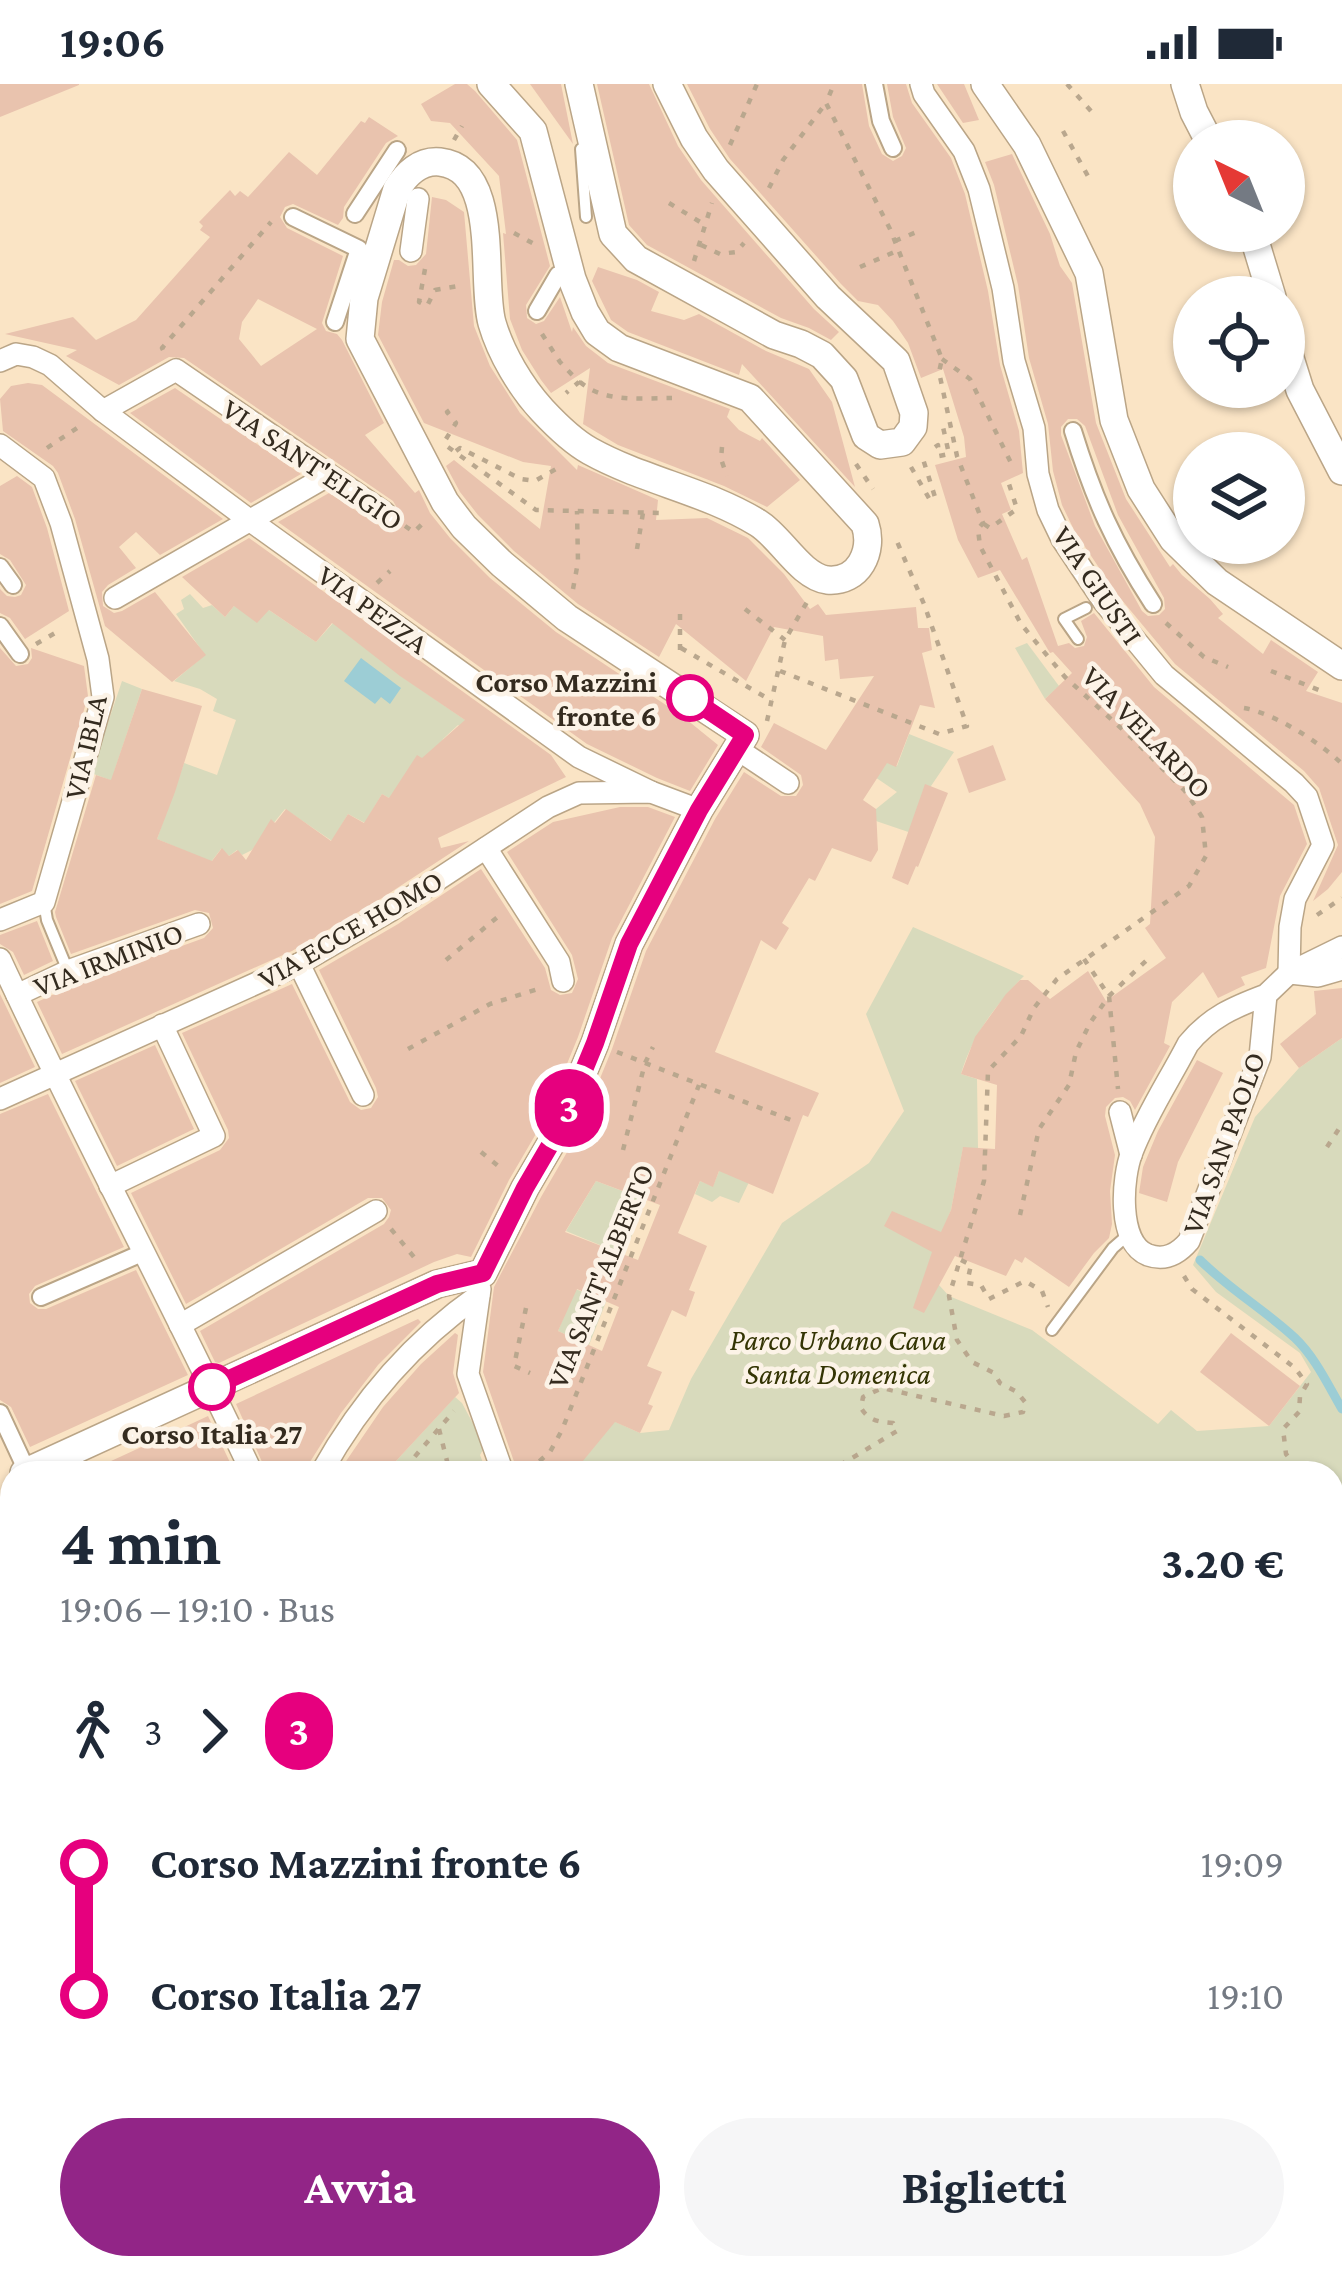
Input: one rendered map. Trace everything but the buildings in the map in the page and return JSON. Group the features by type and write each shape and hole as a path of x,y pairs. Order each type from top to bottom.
{"street":[{"path":"491,84 533,131 572,279 598,332 619,348 750,398 865,524 869,544 862,564 845,577 820,578 803,568 761,525 710,499 590,451 564,432 538,406 509,363 492,323 483,207 478,190 454,167 427,164 406,174 397,189 364,298 360,339 446,502 464,527 567,618 662,680 788,783"},
{"path":"579,84 613,234 636,259 774,335 822,355 844,379 866,436 880,445 902,442 914,420 896,361 828,297 716,170 667,84"},
{"path":"874,84 880,121 893,148"},
{"name":"VIA GIUSTI","path":"921,84 964,151 979,189 1004,288 1014,361 1034,428 1038,474 1062,539 1164,675 1307,797 1323,845 1294,899 1289,974"},
{"path":"985,84 1027,145 1089,273 1114,420 1142,489 1173,539 1217,582 1342,666"},
{"path":"1185,84 1198,120"},
{"path":"355,214 397,150"},
{"path":"410,251 418,200"},
{"path":"293,217 359,249 334,322"},
{"path":"537,311 558,275"},
{"name":"VIA PEZZA","path":"0,362 16,354 33,357 62,374 103,411 248,519 579,758 651,792"},
{"path":"103,411 176,370"},
{"name":"VIA SANT'ELIGIO","path":"176,370 385,513"},
{"path":"1305,401 1342,470"},
{"path":"1073,431 1105,524 1153,604"},
{"path":"0,445 24,463"},
{"name":"VIA IBLA","path":"24,463 44,478 61,523 98,659 103,697 44,902"},
{"path":"115,598 329,475"},
{"path":"0,567 13,585"},
{"path":"0,626 20,654"},
{"path":"499,1461 468,1374 481,1284 525,1188 560,1128 629,944 699,810 741,742"},
{"name":"VIA ECCE HOMO","path":"0,1100 299,964 390,911 548,807 579,794 651,792 699,810"},
{"path":"486,848 559,962 563,981"},
{"path":"0,920 44,902"},
{"name":"VIA IRMINIO","path":"16,994 199,924"},
{"path":"1129,1234 1125,1198 1131,1155 1188,1044 1222,1012 1266,995 1289,974 1342,947"},
{"path":"0,959 246,1461"},
{"path":"299,964 363,1095"},
{"path":"1289,974 1318,976 1342,969"},
{"name":"VIA SAN PAOLO","path":"1129,1234 1141,1252 1151,1256 1173,1255 1189,1241 1260,1057 1266,995"},
{"path":"110,1186 214,1136 162,1025"},
{"path":"1120,1112 1131,1155"},
{"path":"180,1325 376,1211"},
{"path":"41,1297 142,1253"},
{"path":"49,1461 437,1284 481,1284"},
{"path":"329,1461 373,1393 481,1284"},
{"path":"0,1413 20,1461"}],"lane":[{"path":"564,84 582,152 586,218"},
{"path":"1078,639 1064,619 1086,608"},
{"path":"44,902 68,971"},
{"path":"1056,1325 1113,1248 1129,1234"}],"path":[{"path":"725,156 757,84"},
{"path":"763,201 783,160 826,104 834,84"},
{"path":"1067,84 1091,111"},
{"name":"VIA VELARDO","path":"826,104 895,241 942,359 939,372 958,456 983,523 978,530 980,546 1021,624 1065,677 1185,791 1202,817 1206,856 1190,886 1057,979 1034,1008 1021,1036 988,1071 984,1181 949,1295 957,1340 972,1362 1017,1392 1025,1402 1022,1412 1004,1416 882,1388 863,1396 860,1408 877,1422 893,1423 897,1431 847,1461"},
{"path":"454,140 462,126"},
{"path":"1063,131 1089,178"},
{"path":"690,273 715,192"},
{"path":"669,203 705,225"},
{"path":"176,370 162,348 280,211 293,217"},
{"path":"500,224 538,247 558,275"},
{"path":"895,241 919,231"},
{"path":"699,244 720,254 736,252 751,234"},
{"path":"860,267 898,250"},
{"path":"410,251 426,261 419,302 427,306 435,290 463,285 485,274"},
{"path":"537,311 543,339 594,394 672,398"},
{"path":"942,359 970,380 1014,470 1021,471 1009,484 1017,509 990,528 983,523"},
{"path":"564,432 574,419 557,401 579,382"},
{"path":"454,407 447,412 456,423 442,443 536,510 666,513"},
{"path":"24,463 103,411"},
{"path":"905,458 930,500 935,497 922,460 938,445 940,456 950,454 944,428 951,425"},
{"path":"455,452 460,448 521,479 536,481 590,451"},
{"path":"853,460 878,496"},
{"name":"VIA SANT'ELIGIO","path":"385,513 414,532 446,502"},
{"path":"567,618 578,562 577,511"},
{"path":"638,549 643,512"},
{"path":"780,671 939,734 967,726 896,539"},
{"path":"741,742 760,734 769,718 785,640 809,597"},
{"path":"1153,604 1164,621 1204,657 1228,667"},
{"path":"662,680 681,648 680,606"},
{"path":"745,608 785,640"},
{"path":"20,654 86,615"},
{"path":"681,648 772,701"},
{"path":"1239,707 1262,711 1342,764"},
{"path":"446,960 518,900"},
{"path":"1020,1215 1039,1130 1069,1085 1076,1052 1090,1023 1108,996 1150,957"},
{"path":"1084,959 1108,996 1120,1112"},
{"path":"408,1048 490,1004 563,981"},
{"path":"595,1043 796,1122"},
{"path":"623,1150 652,1047"},
{"name":"VIA SANT'ALBERTO","path":"542,1461 562,1430 699,1084"},
{"path":"1327,1148 1342,1124"},
{"path":"376,1211 437,1284"},
{"path":"1173,1255 1192,1289 1295,1368 1307,1384 1299,1412 1282,1429 1291,1461"},
{"path":"961,1260 971,1265 967,1283 981,1285 988,1299 1025,1281 1042,1291 1056,1325"},
{"path":"526,1308 514,1366 530,1373"},
{"path":"410,1461 462,1402"},
{"path":"439,1429 447,1461"}],"green space":[{"path":"190,594 203,608 212,605 225,617 234,606 269,610 316,642 333,623 474,726 467,731 458,725 443,739 433,764 417,756 401,805 382,794 365,823 348,814 332,841 285,809 252,850 242,855 237,850 229,856 221,849 211,862 157,839 170,802 91,773 122,681 142,689 114,772 174,792 184,763 217,775 236,720 213,711 217,699 174,681 205,655 176,614 184,609 181,600"},
{"path":"1027,643 1059,686 1045,699 1015,648"},
{"path":"909,734 954,752 931,786 939,813 929,839 876,821 876,809 897,792 872,775 880,760 897,766"},
{"name":"Parco Urbano Cava Santa Domenica","path":"913,927 1024,976 986,1021 961,1074 977,1079 978,1148 963,1148 951,1210 924,1278 949,1296 1032,1330 1158,1424 1171,1410 1197,1431 1269,1426 1311,1372 1300,1353 1216,1292 1193,1265 1255,1117 1299,1068 1342,1038 1342,1461 577,1461 609,1419 640,1433 669,1430 691,1379 782,1223 869,1163 904,1111 866,1014"},
{"path":"720,1169 750,1180 739,1203 720,1196 712,1202 695,1194 700,1181 713,1186"},
{"path":"596,1181 646,1200 624,1255 566,1231"},
{"path":"571,1287 606,1302 589,1345 558,1331"},
{"path":"455,1397 485,1446 482,1461 396,1461"}],"water":[{"path":"361,658 401,688 390,704 381,697 375,704 344,681"}],"waterway":[{"path":"1200,1260 1302,1346 1342,1409"}],"bus line":[{"name":"3","path":"212,1387 437,1284 483,1273 560,1128 629,944 699,810 745,735 690,698"}],"place":[{"name":"Corso Mazzini fronte 6","path":"690,698"},
{"name":"Corso Italia 27","path":"212,1387"}]}
